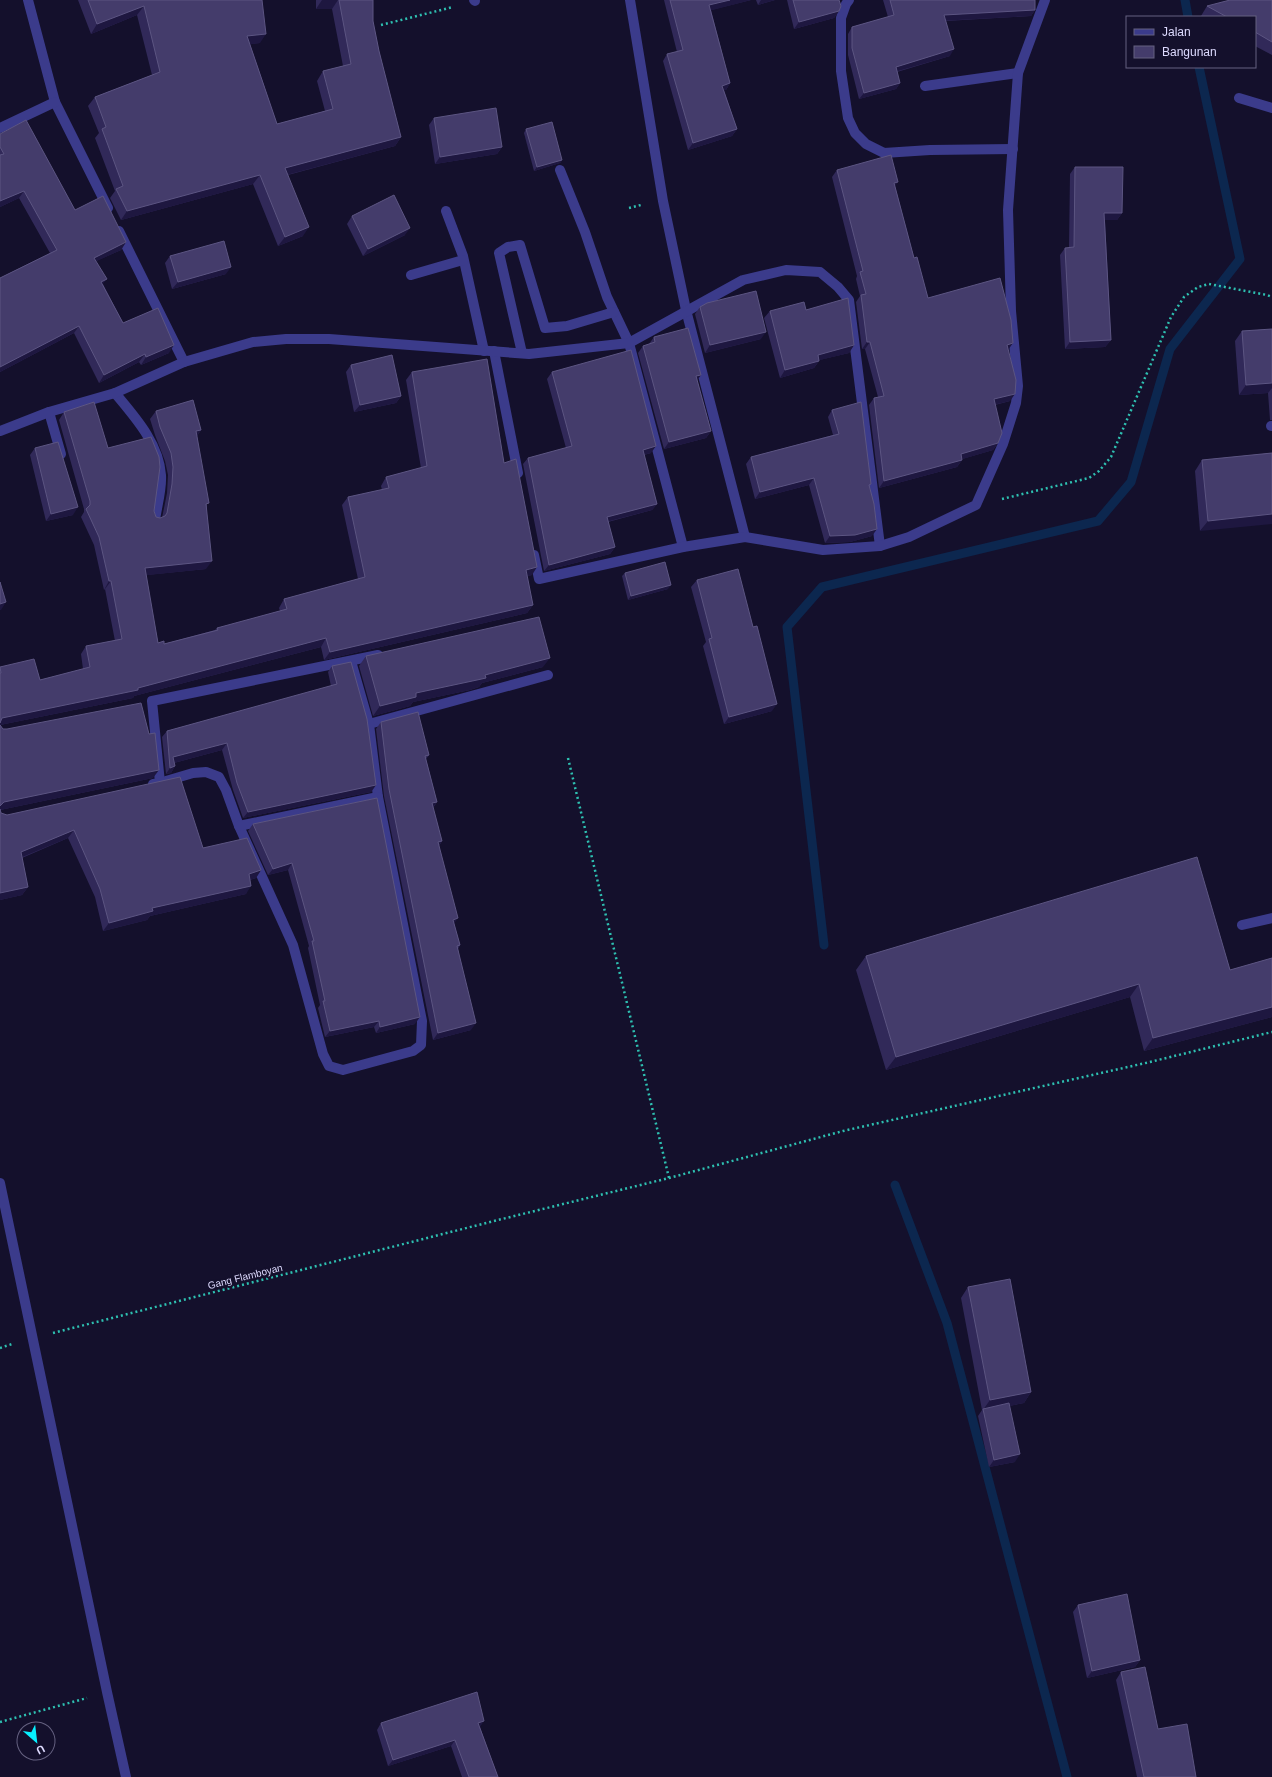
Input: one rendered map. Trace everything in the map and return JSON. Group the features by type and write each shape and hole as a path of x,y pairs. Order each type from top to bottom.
{"street":[{"path":"28,0 55,102 184,362"},
{"path":"630,0 663,201 686,310 745,537"},
{"path":"849,0 841,18 841,71 848,118 855,133 866,144 884,153 930,150 1013,149"},
{"path":"531,541 539,579 683,547 745,537 823,550 880,546 909,537 976,505 1011,423 1017,392 1011,311 1008,210 1018,73 1045,0"},
{"path":"925,86 1018,73"},
{"path":"1239,98 1272,108"},
{"path":"0,128 55,102"},
{"path":"560,170 585,232 607,297 629,343 683,547"},
{"path":"446,211 463,260 489,351 519,480"},
{"path":"522,353 499,253 508,247 520,245 545,328 567,326 614,312"},
{"path":"411,275 463,260"},
{"path":"0,431 49,412 115,393 184,362 253,342 286,339 328,339 529,354 629,343 686,310 743,280 786,270 820,272 849,300 880,546"},
{"path":"115,393 139,422 156,453 161,475 155,520"},
{"path":"49,412 65,465"},
{"path":"160,783 148,702 390,652"},
{"path":"145,786 206,772 219,777 226,790 239,826 293,946 323,1054 329,1066 342,1070 413,1051 421,1044 422,1021 378,797 369,724 351,661"},
{"path":"369,724 548,675"},
{"path":"239,826 378,797"},
{"path":"1242,925 1272,918"},
{"path":"0,1183 126,1777"}],"path":[{"path":"381,25 474,1"},
{"path":"976,505 1089,478 1099,471 1111,457 1177,306 1184,297 1198,287 1209,284 1267,294 1272,297"},
{"path":"568,758 669,1178"},
{"name":"Gang Flamboyan","path":"0,1348 33,1338 669,1178 843,1131 1150,1062 1272,1032"},
{"path":"0,1722 107,1692"}],"building":[{"path":"88,0 262,0 266,34 247,36 277,124 333,109 323,71 351,64 339,0 373,0 373,21 379,51 401,137 285,168 309,227 285,237 260,175 127,211 116,189 123,186 102,129 106,127 95,97 160,72 144,6 97,24"},
{"path":"670,0 730,0 709,5 730,83 722,86 737,129 693,143 667,54 683,50"},
{"path":"793,0 839,0 841,6 839,11 799,22"},
{"path":"890,0 1035,0 1035,10 944,15 954,49 896,67 900,83 864,93 852,48 852,27 894,15"},
{"path":"1230,0 1272,0 1272,42 1256,33 1256,16 1225,16 1207,6"},
{"path":"496,108 502,147 440,157 434,118"},
{"path":"26,120 75,210 103,196 126,242 94,258 107,279 101,282 123,323 158,308 174,345 146,357 145,354 104,375 79,326 0,367 0,278 57,250 24,191 0,201 0,155 4,154 0,147 0,134"},
{"path":"552,122 562,160 537,167 526,129"},
{"path":"891,155 898,182 894,183 914,258 917,257 928,298 1000,278 1011,320 1013,343 1007,345 1016,380 1015,394 994,399 1002,433 998,443 961,454 962,460 884,481 874,398 884,396 870,342 867,342 861,295 866,294 860,272 863,271 837,170"},
{"path":"1075,167 1123,167 1122,213 1104,213 1111,340 1070,342 1065,248 1074,247"},
{"path":"394,195 410,228 368,249 352,216"},
{"path":"224,241 231,267 178,282 170,256"},
{"path":"756,291 766,332 710,345 700,307 707,303"},
{"path":"848,298 854,345 818,355 819,361 785,370 770,311 804,302 806,310"},
{"path":"688,328 701,375 696,376 711,431 669,442 643,346 655,342 654,337"},
{"path":"1272,329 1272,383 1246,385 1242,331"},
{"path":"631,350 656,446 643,450 657,504 607,517 615,547 549,565 528,458 572,446 552,372"},
{"path":"392,355 401,396 360,405 351,365"},
{"path":"487,359 504,463 516,459 537,567 526,570 533,605 330,652 326,638 138,688 138,690 2,718 0,723 0,667 34,659 40,680 90,667 86,646 122,639 111,581 109,581 99,537 86,509 90,505 90,501 64,412 94,402 108,448 151,437 159,457 160,467 154,511 156,517 160,518 165,516 167,513 172,484 173,467 171,453 160,427 156,411 193,400 201,430 196,431 209,503 206,504 212,561 145,568 158,643 164,641 164,644 218,630 217,628 287,609 284,599 365,577 348,497 389,488 386,477 427,466 412,372"},
{"path":"861,402 871,484 869,485 874,504 877,529 855,535 830,536 814,478 760,492 751,457 839,434 832,410"},
{"path":"58,442 78,507 51,514 35,448"},
{"path":"1272,453 1272,514 1208,521 1202,460"},
{"path":"665,562 671,585 631,596 625,573"},
{"path":"738,569 753,627 757,626 777,704 729,717 709,639 712,638 697,580"},
{"path":"0,582 6,602 0,604"},
{"path":"539,617 550,658 485,675 486,678 416,693 416,697 380,706 366,656"},
{"path":"351,662 367,719 376,785 248,812 237,783 227,743 173,757 175,766 170,768 167,731 337,684 332,666"},
{"path":"141,703 149,734 155,733 159,770 4,802 0,806 0,725 3,729 7,729"},
{"path":"418,712 429,755 425,756 437,802 432,803 442,841 438,842 458,918 453,920 460,945 457,946 476,1023 438,1033 389,789 381,722"},
{"path":"180,777 203,848 247,838 261,870 249,874 251,886 152,908 153,911 109,923 100,889 74,830 21,852 28,887 0,893 0,809 1,813 7,815"},
{"path":"377,798 420,1017 380,1027 379,1021 330,1031 312,941 314,941 292,863 273,869 253,824"},
{"path":"1197,857 1230,970 1272,958 1272,1007 1153,1038 1139,984 896,1057 866,956"},
{"path":"1010,1279 1031,1392 990,1400 968,1287"},
{"path":"1009,1403 1020,1454 994,1460 983,1409"},
{"path":"1127,1594 1140,1660 1092,1671 1078,1605"},
{"path":"1145,1667 1158,1729 1187,1724 1196,1777 1144,1777 1121,1672"},
{"path":"477,1692 484,1721 478,1723 498,1777 469,1777 455,1740 393,1760 381,1723"}],"waterway":[{"path":"1185,0 1188,16"},
{"path":"824,945 787,627 822,587 1098,521 1131,482 1170,349 1240,259 1199,68"},
{"path":"895,1185 947,1323 1067,1777"}]}
